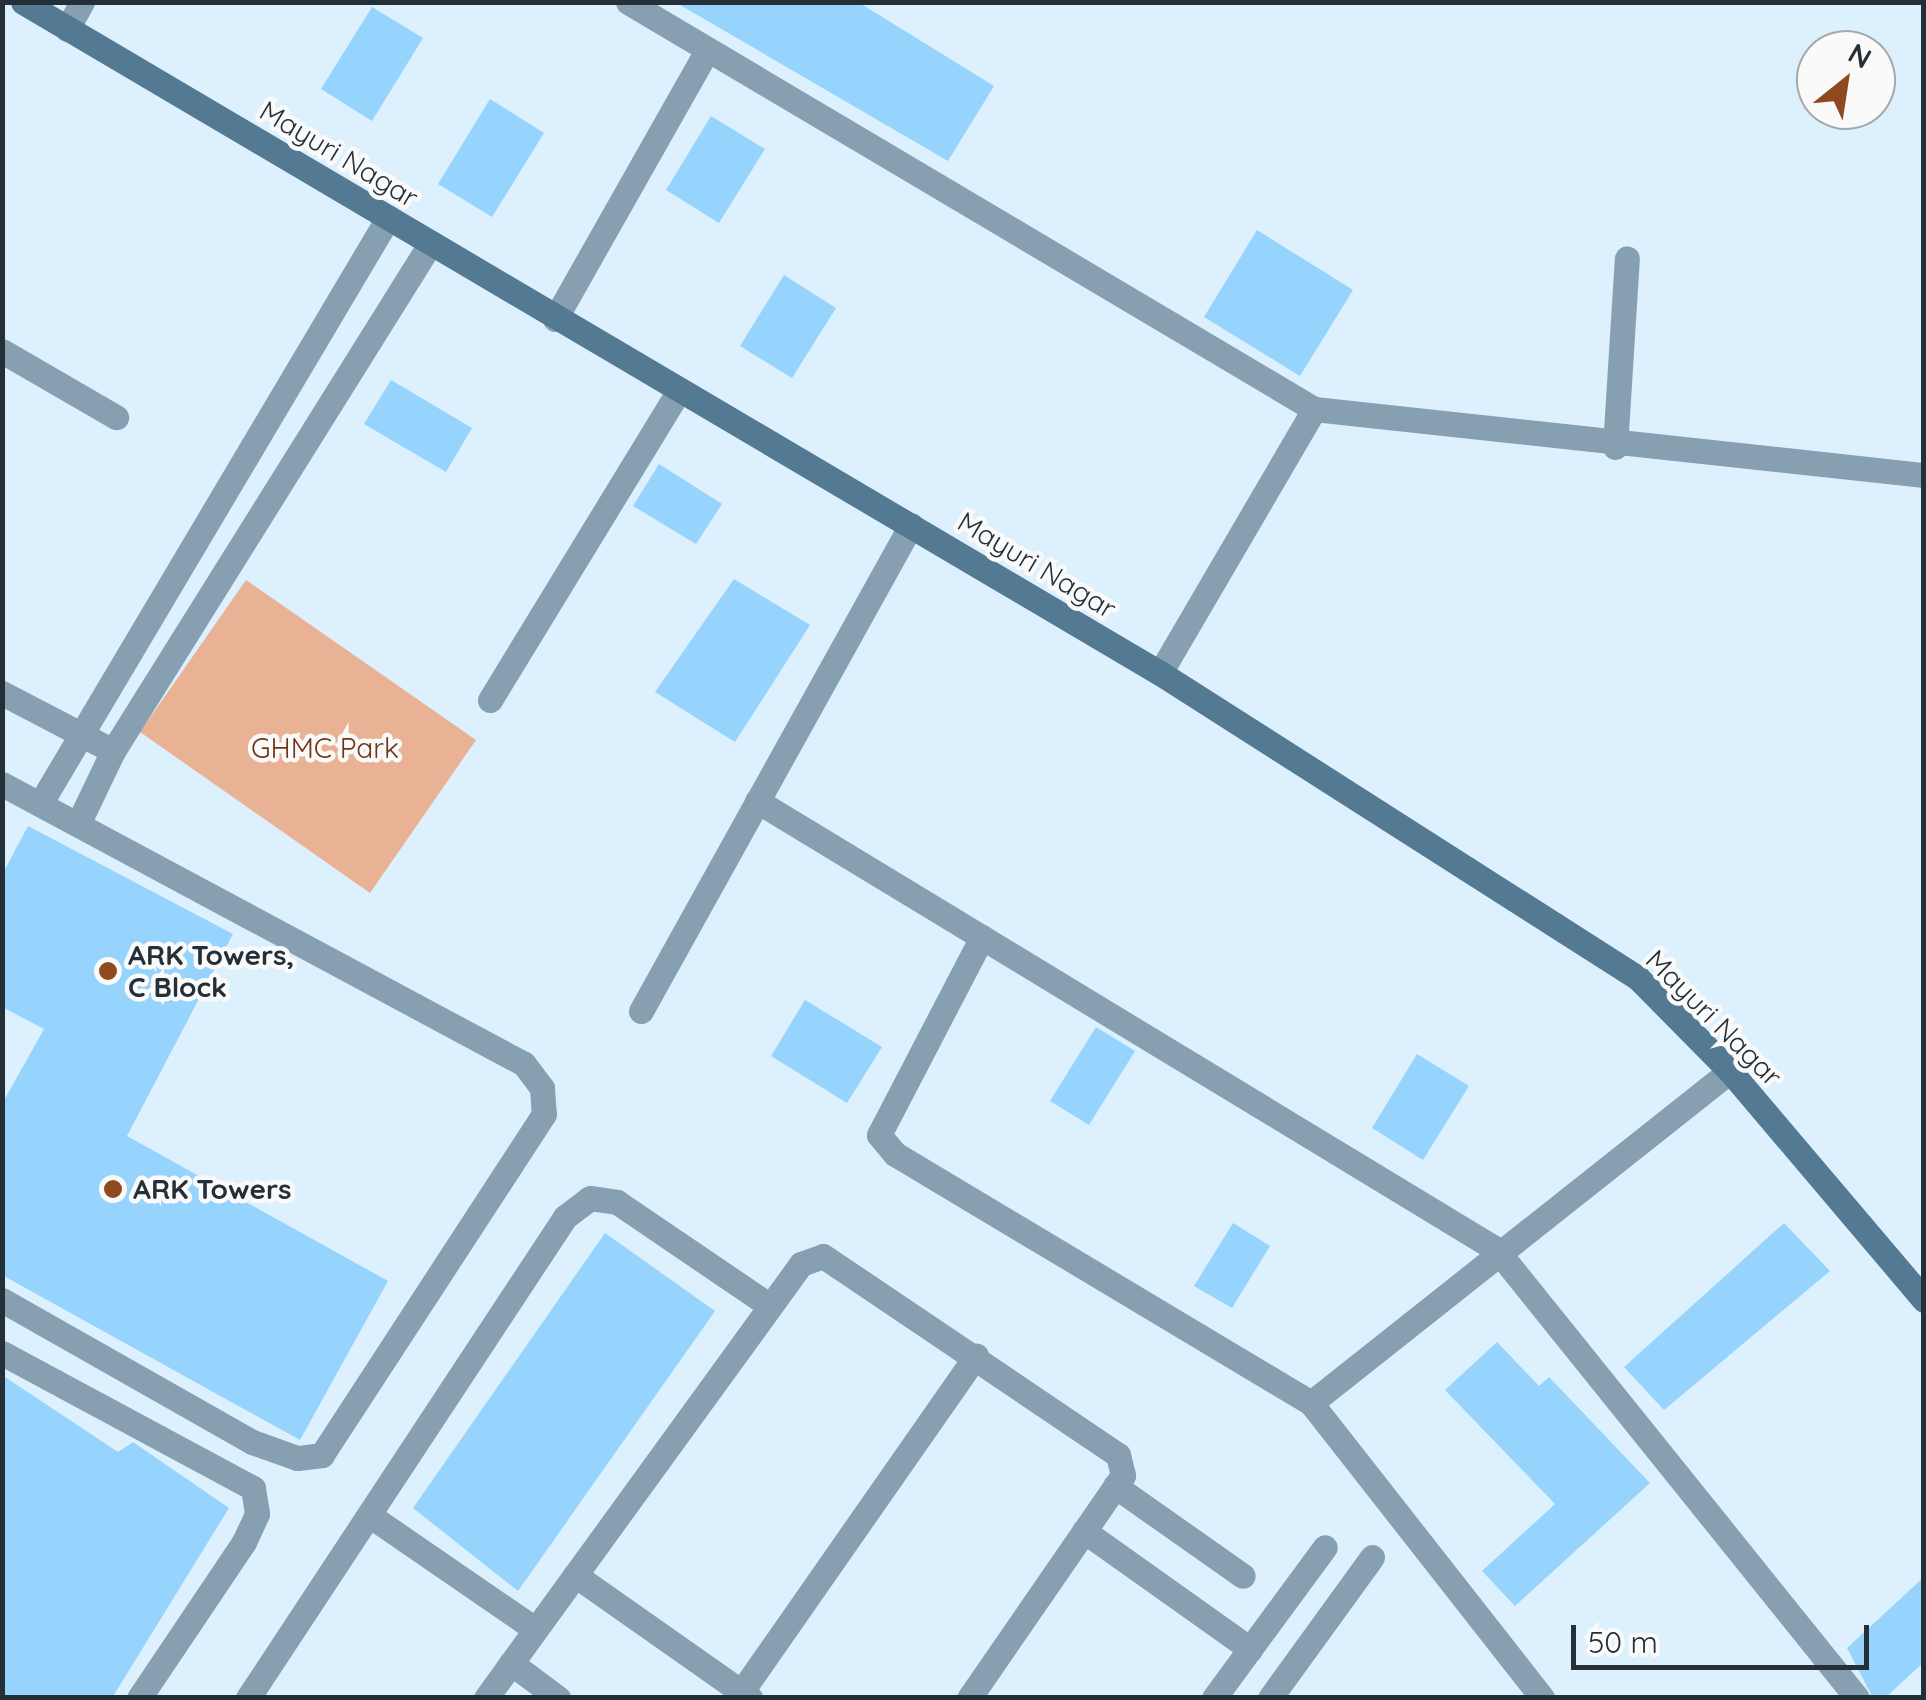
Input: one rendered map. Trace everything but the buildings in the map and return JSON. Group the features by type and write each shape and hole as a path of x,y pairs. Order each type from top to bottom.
{"street":[{"name":"Mayuri Nagar","path":"24,2 1160,673 1638,978 1730,1070 1924,1300"},
{"path":"67,28 82,2"},
{"path":"628,2 706,52 1314,410 1615,448 1924,476"},
{"path":"555,319 706,52"},
{"path":"40,804 76,733 388,218"},
{"path":"78,824 113,751 430,244"},
{"path":"1615,448 1627,258"},
{"path":"2,350 116,416"},
{"path":"490,700 678,390"},
{"path":"1160,673 1314,410"},
{"path":"641,1011 912,526"},
{"path":"2,693 113,751"},
{"path":"2,784 524,1064 542,1088 544,1114 322,1454 297,1458 252,1442 2,1300"},
{"path":"756,801 1496,1249 1857,1698"},
{"path":"982,937 879,1136 895,1154 1311,1403 1542,1698"},
{"path":"1311,1403 1496,1249 1730,1070"},
{"path":"248,1698 565,1218 590,1198 616,1202 770,1306"},
{"path":"486,1698 801,1264 823,1256 1101,1439 1118,1455 1123,1475 970,1698"},
{"path":"2,1353 253,1488 257,1514 244,1542 139,1698"},
{"path":"576,1575 746,1694 976,1356"},
{"path":"1115,1486 1243,1576"},
{"path":"369,1515 535,1629"},
{"path":"1084,1531 1250,1649"},
{"path":"1214,1698 1326,1546"},
{"path":"1270,1698 1372,1557"},
{"path":"510,1663 558,1698"}],"green space":[{"name":"GHMC Park","path":"246,580 476,740 370,893 140,732"}],"place":[{"name":"ARK Towers, C Block","path":"108,971"},
{"name":"ARK Towers","path":"113,1189"}]}
